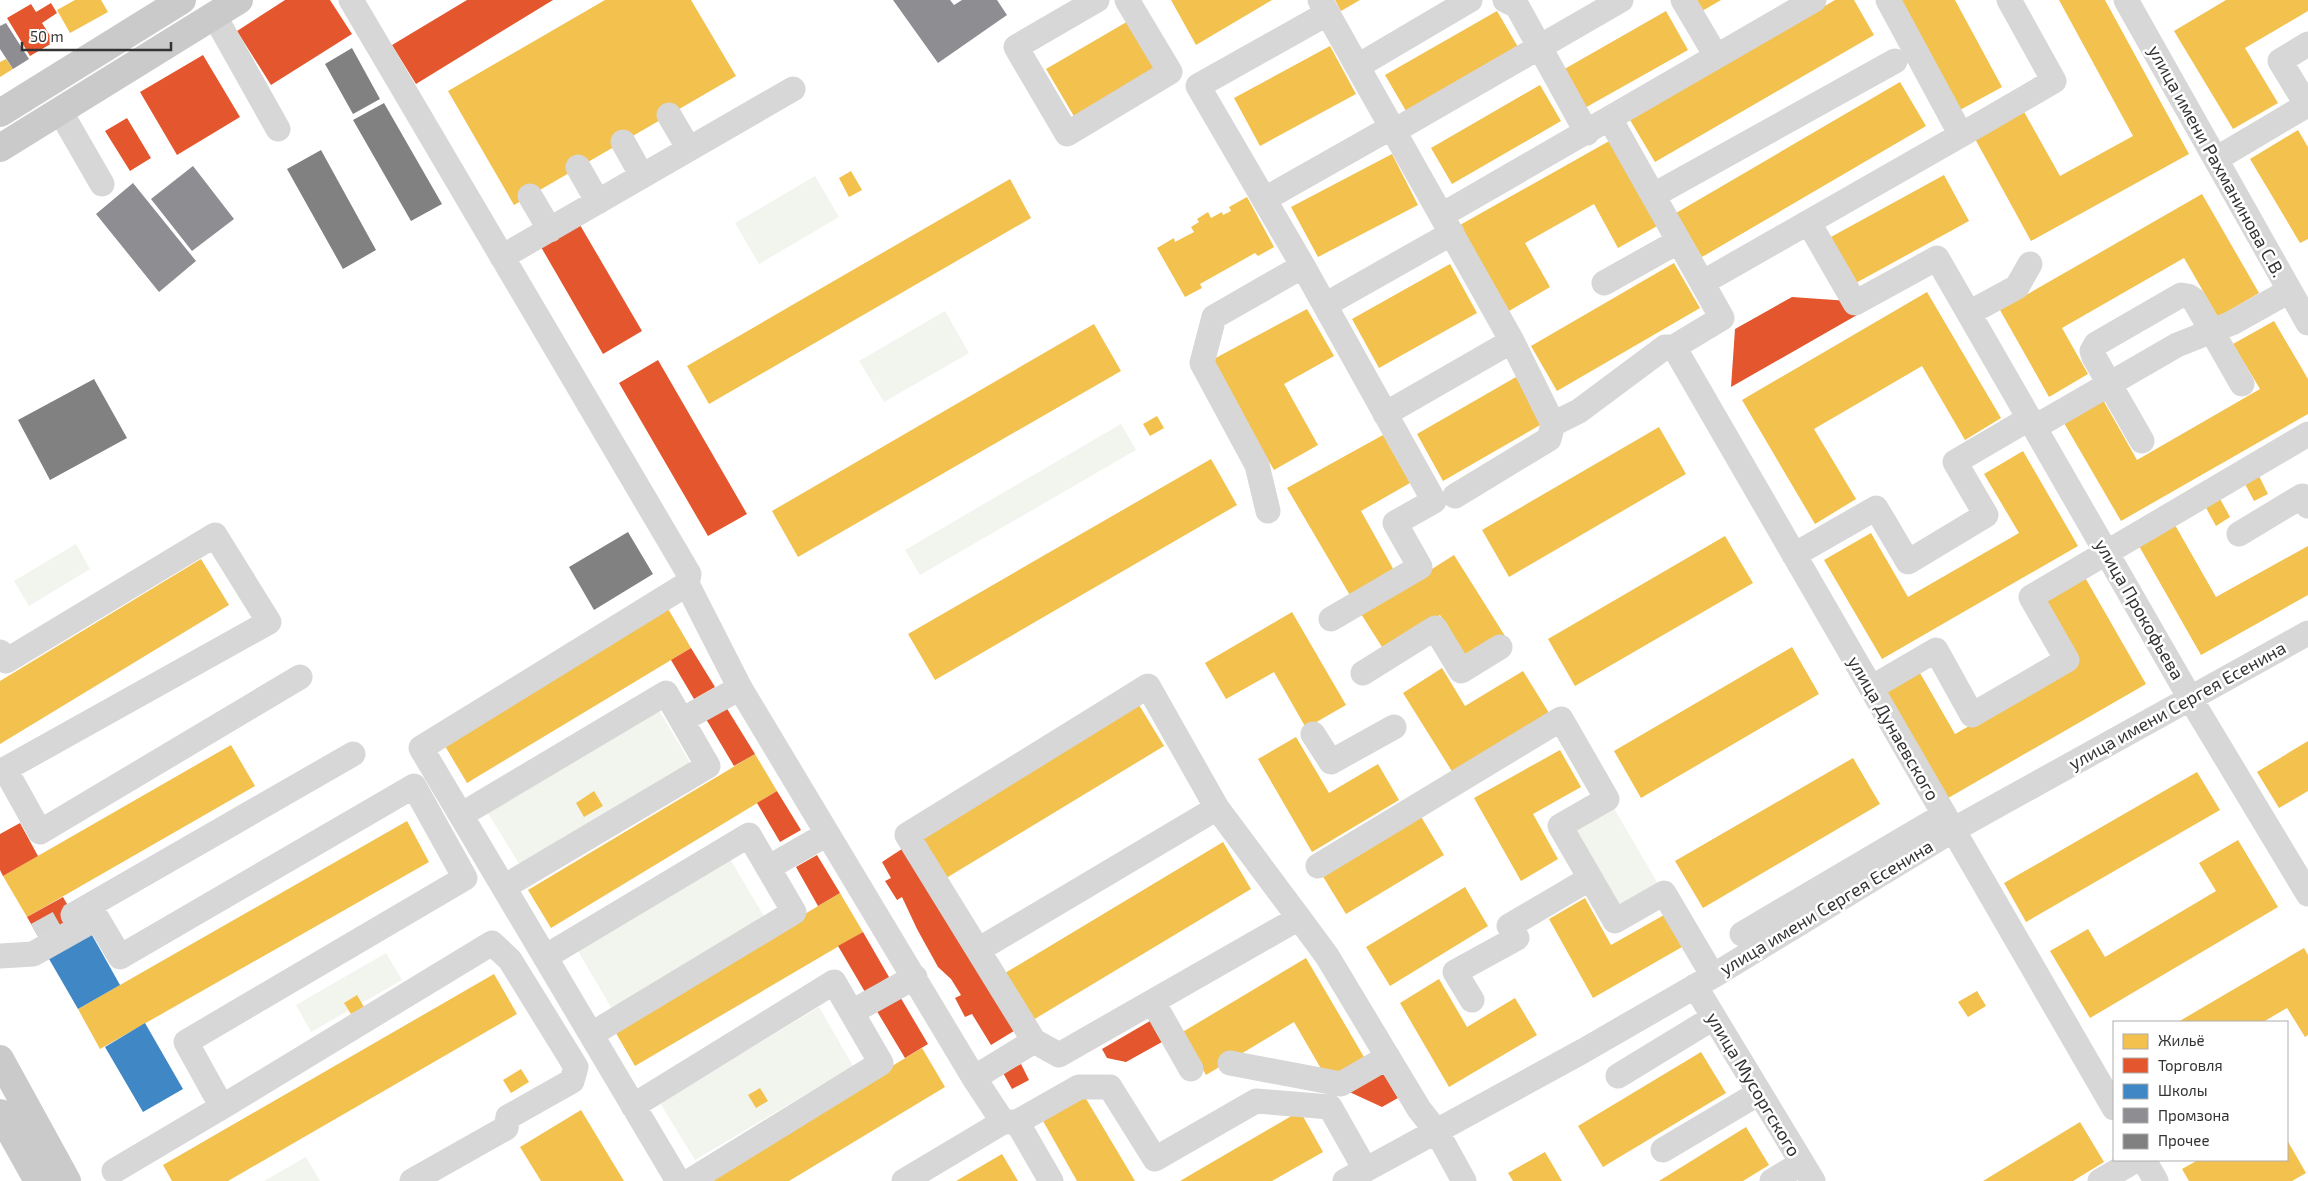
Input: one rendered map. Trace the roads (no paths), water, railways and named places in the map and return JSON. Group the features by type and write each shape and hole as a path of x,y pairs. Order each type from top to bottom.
{"main road":[{"path":"0,113 182,0"},
{"path":"0,148 239,0"},
{"path":"0,1059 67,1181"},
{"path":"0,1113 38,1181"}],"street":[{"path":"351,0 689,574 687,584 740,688 974,1078 1010,1122 1051,1181"},
{"path":"1097,0 1016,47 1067,134 1170,72 1127,0"},
{"path":"1358,66 1470,0"},
{"path":"1505,0 1517,6 1587,133"},
{"path":"1265,199 1540,47 1621,0"},
{"path":"1683,0 1716,56"},
{"path":"1325,305 1610,118 1814,0"},
{"path":"1888,0 1961,135"},
{"path":"1702,283 2054,81 2009,0"},
{"name":"улица имени Рахманинова С.В.","path":"2134,3 2216,159 2296,289 2308,322"},
{"path":"1331,619 1420,567 1395,523 1434,501 1265,199 1198,86 1324,7 1512,341 1553,424 1549,439 1454,496"},
{"path":"214,16 278,129"},
{"path":"2216,159 2307,106 2280,61 2308,44"},
{"path":"1654,195 1896,61"},
{"path":"502,257 793,89"},
{"path":"60,111 102,184"},
{"path":"669,115 689,149"},
{"path":"1553,424 1580,411 1665,347 1674,347 1722,318 1610,118"},
{"path":"623,142 642,176"},
{"path":"578,168 598,202"},
{"path":"530,196 550,230"},
{"name":"улица Прокофьева","path":"1809,223 1855,303 1937,258 2190,698 2308,894"},
{"path":"1604,283 1679,241"},
{"path":"1969,313 2017,287 2030,264"},
{"path":"1268,511 1257,465 1202,363 1214,317 1303,266"},
{"path":"1794,556 1876,508 1908,562 1986,515 1955,462 2109,384 2184,342 2239,320 2296,289"},
{"path":"2142,441 2093,354 2095,346 2181,295 2188,296 2194,300 2242,384"},
{"path":"1385,414 1512,341"},
{"name":"улица Дунаевского","path":"1674,347 2113,1106"},
{"path":"1871,688 1936,650 1972,715 2067,660 2031,597 2308,434"},
{"path":"2239,534 2302,496 2308,506"},
{"path":"0,652 6,661 216,534 270,622 3,771 40,832 300,677"},
{"path":"678,1181 421,748 687,584"},
{"path":"1362,673 1435,628 1460,671 1500,646"},
{"name":"улица имени Сергея Есенина","path":"1355,1175 1437,1132 1704,981 1948,822 2190,698 2308,633"},
{"path":"1299,918 1059,1056 1034,1041 907,835 1148,686 1217,808 1299,918 1327,956 1419,1109 1437,1132 1464,1181"},
{"path":"682,720 740,688"},
{"path":"461,815 666,694 682,720 708,766 504,887"},
{"path":"1318,866 1561,719 1606,799 1560,826 1589,879 1455,972 1472,1000"},
{"path":"1313,734 1331,762 1394,727"},
{"path":"73,915 353,754"},
{"path":"0,955 34,954 97,918 120,957 414,786 465,878 186,1042 222,1107"},
{"path":"978,950 1217,808"},
{"path":"1742,934 1948,822"},
{"path":"545,957 748,834 794,912 592,1034"},
{"path":"768,868 827,834"},
{"name":"улица Мусоргского","path":"1589,879 1615,921 1664,893 1704,981 1714,1018 1807,1172"},
{"path":"0,955 37,935"},
{"path":"114,1171 492,943 510,960 576,1067 572,1081 508,1117 506,1128 412,1181"},
{"path":"852,1012 915,977"},
{"path":"633,1106 834,982 881,1062 690,1181"},
{"path":"1153,1002 1192,1069"},
{"path":"1618,1076 1714,1018"},
{"path":"974,1078 1034,1041"},
{"path":"1230,1063 1341,1084 1388,1057"},
{"path":"904,1181 1010,1122 1079,1087 1110,1087 1155,1159 1256,1100 1330,1107 1355,1175"},
{"path":"1664,1150 1759,1093"},
{"path":"2100,1181 2134,1161"},
{"path":"2145,1161 2156,1181"},
{"path":"1772,1181 1807,1172"}],"tunnel":[{"path":"37,935 73,915"}]}
